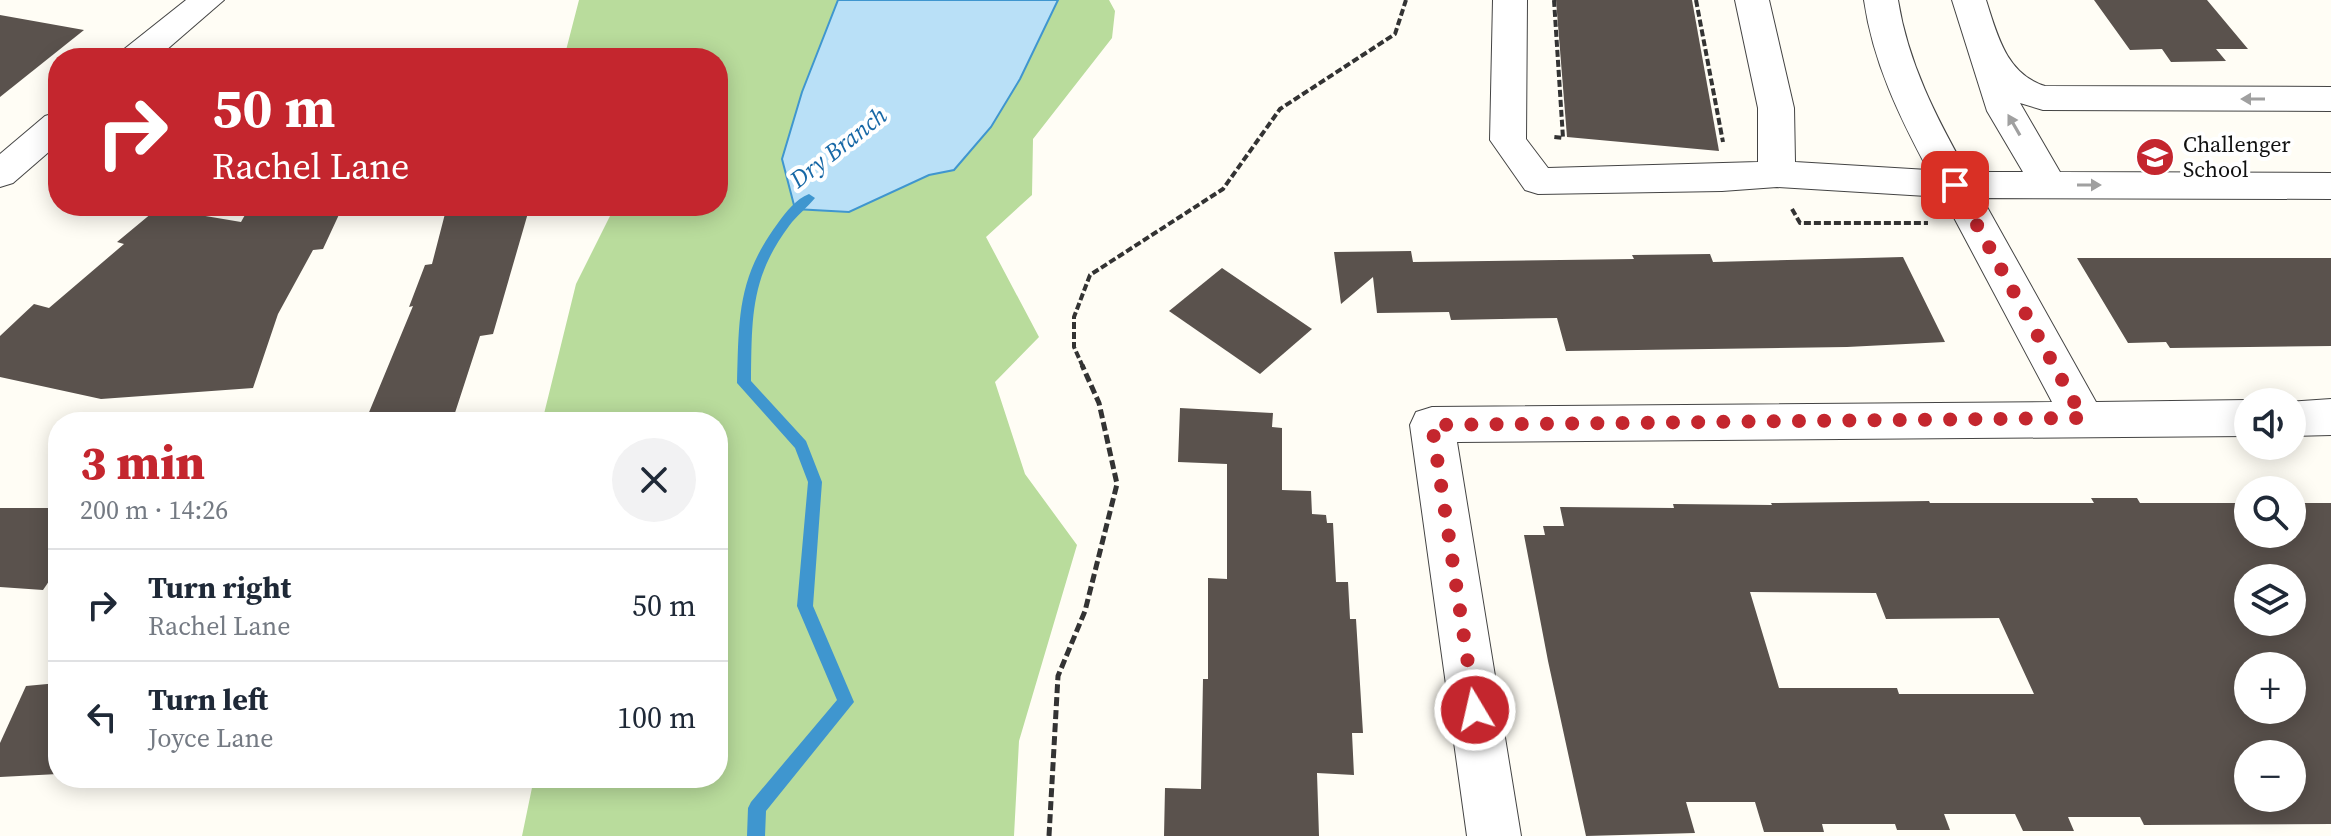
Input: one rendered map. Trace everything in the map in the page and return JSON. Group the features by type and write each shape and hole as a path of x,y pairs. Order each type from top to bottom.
{"street":[{"path":"147,48 207,0"},
{"path":"1510,0 1508,140 1538,181 1722,178 1781,186 2331,186"},
{"path":"1752,0 1776,108 1781,186"},
{"path":"1881,0 1885,27 1912,106 2083,418"},
{"path":"1969,0 2005,111 2049,185"},
{"path":"1988,61 2024,92 2043,98 2331,99"},
{"path":"0,174 48,133"},
{"path":"2306,418 2331,417"},
{"path":"1494,836 1432,425 2234,418"}],"path":[{"path":"1049,836 1058,676 1085,611 1117,484 1099,403 1074,347 1074,317 1090,275 1223,189 1280,109 1395,34 1406,0"},
{"path":"1554,0 1563,138"},
{"path":"1696,0 1725,154"},
{"path":"1781,186 1800,223 1928,223"}],"green space":[{"path":"579,0 1109,0 1115,11 1112,38 1033,139 1032,195 986,237 1039,337 995,382 1025,474 1077,545 1019,741 1014,836 522,836 532,788 728,788 728,412 544,412 576,284 610,216 728,216 728,48 567,48"}],"water":[{"path":"838,0 1058,0 1020,79 991,127 954,170 929,175 849,212 795,209 782,159 802,92"}],"building":[{"path":"1556,0 1692,0 1719,151 1567,137"},
{"path":"2094,0 2207,0 2248,49 2216,49 2226,61 2171,62 2162,49 2130,50"},
{"path":"0,15 84,30 61,48 48,48 48,59 0,97"},
{"path":"148,216 205,216 241,222 244,216 338,216 323,249 313,250 278,314 253,388 101,399 0,377 0,336 34,304 49,308 124,244 117,242"},
{"path":"444,216 527,216 493,334 480,336 455,412 369,412 413,306 409,307 425,265 432,264"},
{"path":"1411,251 1413,262 1634,259 1632,255 1710,254 1713,262 1903,257 1945,342 1847,347 1566,351 1557,318 1451,320 1449,312 1377,313 1373,277 1341,304 1334,252"},
{"path":"2077,258 2331,258 2331,346 2170,348 2166,342 2128,343"},
{"path":"1222,268 1312,329 1260,374 1169,311"},
{"path":"1180,408 1273,413 1272,427 1282,428 1282,490 1311,491 1312,514 1326,515 1327,523 1333,523 1336,582 1348,582 1350,619 1356,619 1363,733 1352,733 1354,775 1317,773 1319,836 1164,836 1165,788 1201,789 1203,679 1208,679 1208,578 1227,579 1227,464 1178,462"},
{"path":"2091,498 2137,498 2140,503 2234,503 2234,548 2306,548 2306,503 2331,503 2331,824 2144,825 2140,817 2068,817 2074,831 2023,831 2015,814 1944,814 1950,830 1897,830 1895,824 1822,824 1824,832 1764,832 1755,802 1686,802 1695,833 1586,836 1524,535 1545,535 1543,526 1564,526 1560,507 2094,503","holes":["1750,592 1876,593 1886,619 1999,618 2034,694 1899,694 1897,688 1779,688"]},
{"path":"0,508 48,508 48,583 43,590 0,587"},
{"path":"48,684 48,775 0,777 0,743 26,686"}],"waterway":[{"name":"Dry Branch","path":"756,836 757,808 846,702 805,606 815,482 801,445 744,383 747,306 756,271 783,225 809,198"}],"place":[{"name":"Challenger School","path":"2155,157"}],"route":[{"path":"1475,710 1432,425 2083,418 1955,185"}]}
